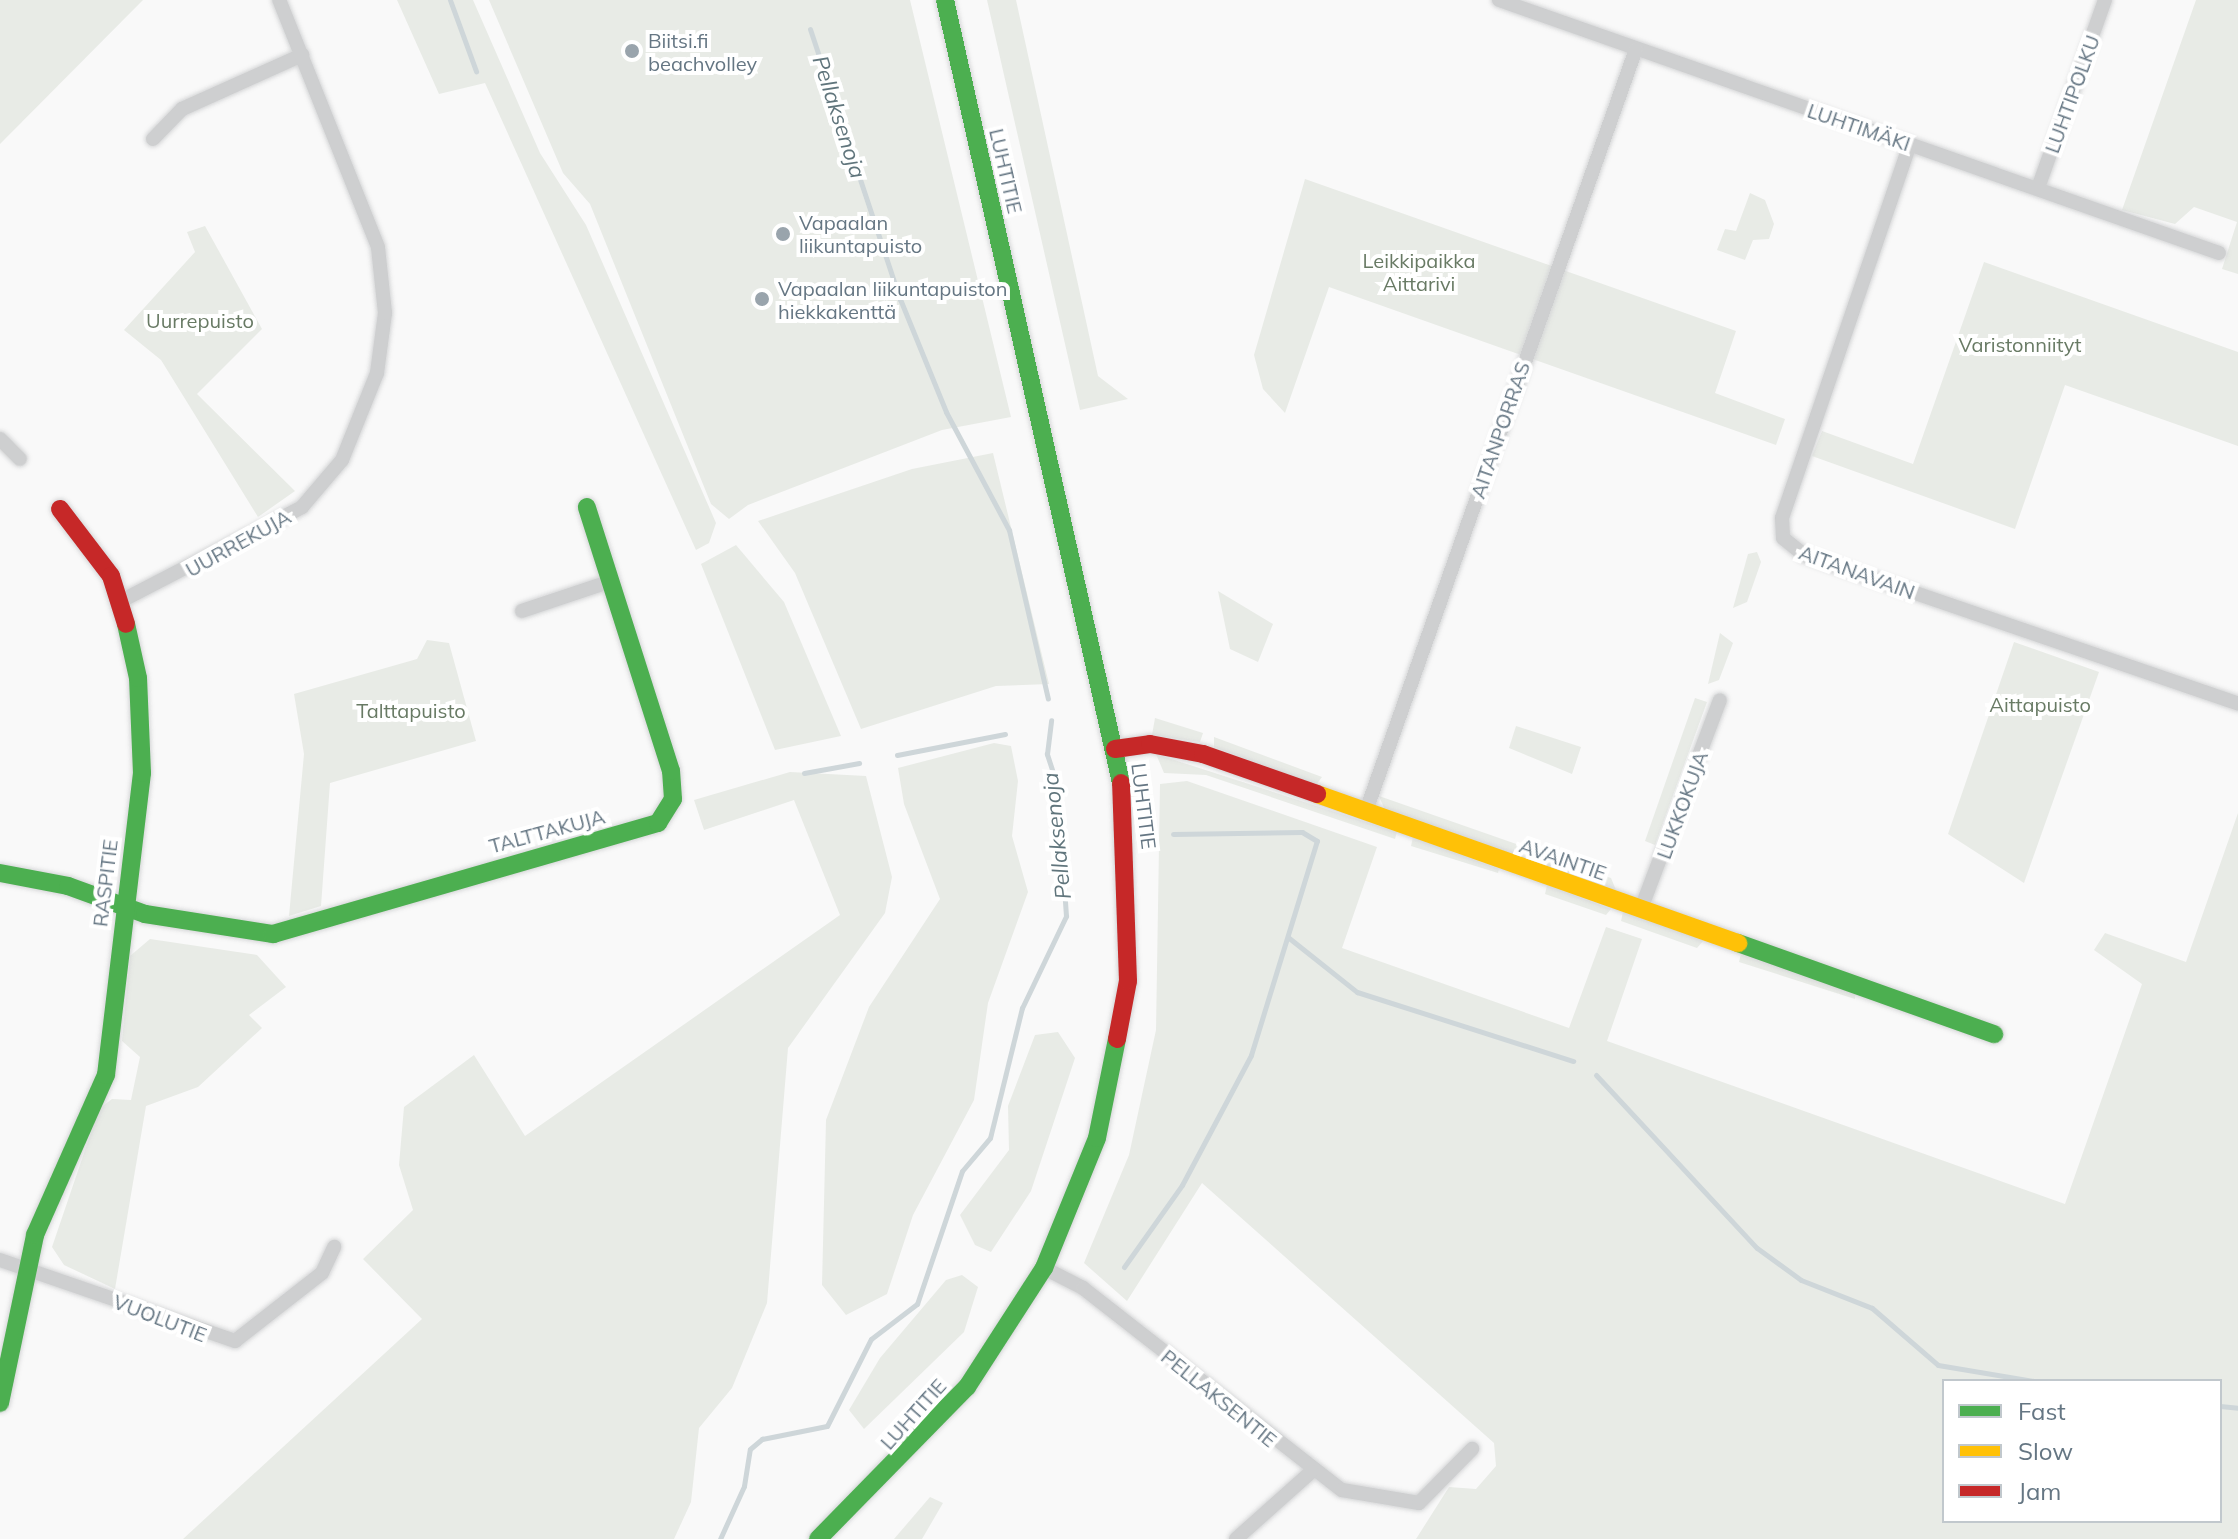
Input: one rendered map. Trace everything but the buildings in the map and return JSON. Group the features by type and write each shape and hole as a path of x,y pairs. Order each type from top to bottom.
{"street":[{"name":"UURREKUJA","path":"121,601 302,507 342,460 369,402 384,342 378,247 279,0"},
{"name":"LUHTITIE","path":"818,1539 967,1387 1044,1268 1097,1138 1126,996 1130,865 1115,749 945,0"},
{"name":"LUHTIMÄKI","path":"1499,0 1531,5 1636,49 2219,253"},
{"name":"LUHTIPOLKU","path":"2038,188 2105,0"},
{"name":"AITANPORRAS","path":"1366,811 1636,49"},
{"path":"153,139 182,109 302,55"},
{"name":"AITANAVAIN","path":"1910,144 1782,518 1783,538 1804,555 2238,704"},
{"path":"0,439 20,459"},
{"name":"TALTTAKUJA","path":"0,873 68,886 124,909 273,934 303,929 658,823 673,799 671,771 587,507"},
{"name":"RASPITIE","path":"0,1403 25,1267 106,1075 143,740 121,601 60,509"},
{"path":"522,611 611,581"},
{"name":"LUKKOKUJA","path":"1641,909 1720,700"},
{"name":"AVAINTIE","path":"1115,749 1150,744 1203,754 1994,1034"},
{"name":"VUOLUTIE","path":"0,1260 235,1341 322,1273 334,1247"},
{"name":"PELLAKSENTIE","path":"1044,1268 1083,1288 1311,1472 1342,1490 1419,1503 1472,1449"},
{"path":"1236,1539 1311,1472"}],"green space":[{"path":"0,0 143,0 0,144"},
{"path":"397,0 473,0 540,153 586,225 716,523 709,543 696,550 485,83 439,94"},
{"name":"Vapaalan liikuntapuisto","path":"489,0 910,0 1011,417 942,430 748,505 729,519 711,504 590,204 563,173"},
{"path":"987,0 1016,0 1098,376 1128,399 1080,410"},
{"path":"2196,0 2238,0 2238,274 2222,269 2237,222 2194,207 2175,224 2122,210"},
{"name":"Leikkipaikka Aittarivi","path":"1305,179 1736,331 1715,393 1785,419 1776,445 1329,287 1285,413 1263,389 1254,355"},
{"path":"1750,193 1765,200 1774,224 1769,239 1753,240 1745,260 1717,250 1725,229 1736,231"},
{"name":"Uurrepuisto","path":"205,226 262,329 197,394 295,491 258,517 161,360 124,330 195,252 187,232"},
{"name":"Varistonniityt","path":"1984,262 2238,352 2238,446 2065,385 2015,529 1812,456 1822,431 1913,464"},
{"path":"993,453 1049,684 996,686 861,729 795,573 758,521 912,469"},
{"path":"736,545 784,602 841,736 775,750 701,564"},
{"path":"1757,552 1761,562 1747,602 1733,608 1748,554"},
{"path":"1218,591 1273,624 1258,662 1230,649"},
{"path":"1720,633 1733,643 1719,680 1708,684"},
{"name":"Talttapuisto","path":"427,640 449,643 476,741 330,783 321,906 289,916 304,754 294,694 417,659"},
{"name":"Aittapuisto","path":"2014,642 2099,672 2024,883 1948,834"},
{"path":"1695,698 1707,702 1655,845 1645,841"},
{"path":"1155,718 1203,733 1200,742 1152,735"},
{"path":"1516,726 1581,747 1572,774 1509,748"},
{"path":"1214,737 1322,777 1316,785 1214,747"},
{"path":"994,743 1011,746 1018,781 1012,836 1028,892 988,1003 974,1100 913,1215 887,1294 846,1315 822,1285 826,1120 869,1007 940,899 904,804 898,768"},
{"path":"1156,754 1397,832 1395,839 1206,775 1164,773"},
{"path":"790,772 866,776 892,877 885,913 788,1048 767,1303 732,1388 699,1428 691,1502 674,1539 183,1539 422,1319 363,1259 413,1210 399,1165 404,1107 474,1055 525,1136 840,915 794,800 704,830 694,800"},
{"path":"1187,781 1377,847 1342,948 1569,1028 1606,927 1642,939 1607,1041 2065,1204 2142,984 2094,950 2105,933 2186,962 2238,813 2238,1539 1416,1539 1449,1487 1476,1489 1496,1466 1494,1443 1202,1183 1127,1301 1084,1263 1129,1155 1156,1030 1160,784"},
{"path":"1379,796 1522,846 1522,850 1517,856 1384,808"},
{"path":"1413,837 1499,869 1498,873 1411,846"},
{"path":"1539,853 1611,878 1616,890 1535,863"},
{"path":"1547,885 1611,909 1606,915 1545,894"},
{"path":"1623,912 1704,940 1697,948 1621,921"},
{"path":"150,939 257,955 286,987 249,1015 262,1028 198,1087 146,1106 115,1289 64,1265 52,1247 99,1109 112,1099 131,1100 140,1057 122,1041 130,956"},
{"path":"1741,954 1855,994 1855,999 1739,962"},
{"path":"1058,1032 1075,1058 1031,1191 991,1252 975,1245 960,1215 1009,1150 1008,1106 1035,1035"},
{"path":"962,1275 978,1287 964,1332 864,1429 849,1410 880,1358 946,1280"},
{"path":"930,1497 943,1503 922,1539 894,1539"}],"waterway":[{"path":"450,0 476,71"},
{"name":"Pellaksenoja","path":"810,29 900,299 946,412 1009,530 1048,699"},
{"name":"Pellaksenoja","path":"720,1539 744,1486 750,1449 762,1439 827,1426 871,1339 917,1304 962,1171 990,1138 1022,1008 1066,916 1057,785 1047,754 1051,720"},
{"path":"897,755 1005,734"},
{"path":"804,773 859,763"},
{"path":"1124,1267 1182,1185 1251,1055 1317,841 1302,832 1173,834"},
{"path":"1289,938 1357,992 1573,1061"},
{"path":"1596,1075 1757,1248 1801,1280 1872,1308 1938,1365 2022,1379"},
{"path":"2222,1406 2238,1408"}],"traffic: fast":[{"path":"945,0 1121,783"},
{"path":"0,873 68,886 145,914 273,934 658,823 673,799 671,771 587,507"},
{"path":"0,1403 35,1235 106,1075 142,773 138,678 126,624"},
{"path":"1738,943 1994,1034"},
{"path":"818,1539 967,1387 1044,1268 1097,1138 1117,1039"}],"traffic: slow":[{"path":"1317,794 1738,943"}],"traffic: jam":[{"path":"60,509 111,576 126,624"},
{"path":"1115,749 1150,744 1203,754 1317,794"},
{"path":"1117,1039 1128,981 1121,783"}],"place":[{"name":"Biitsi.fi beachvolley","path":"632,51"},
{"name":"Vapaalan liikuntapuisto","path":"783,234"},
{"name":"Vapaalan liikuntapuiston hiekkakenttä","path":"762,299"}]}
